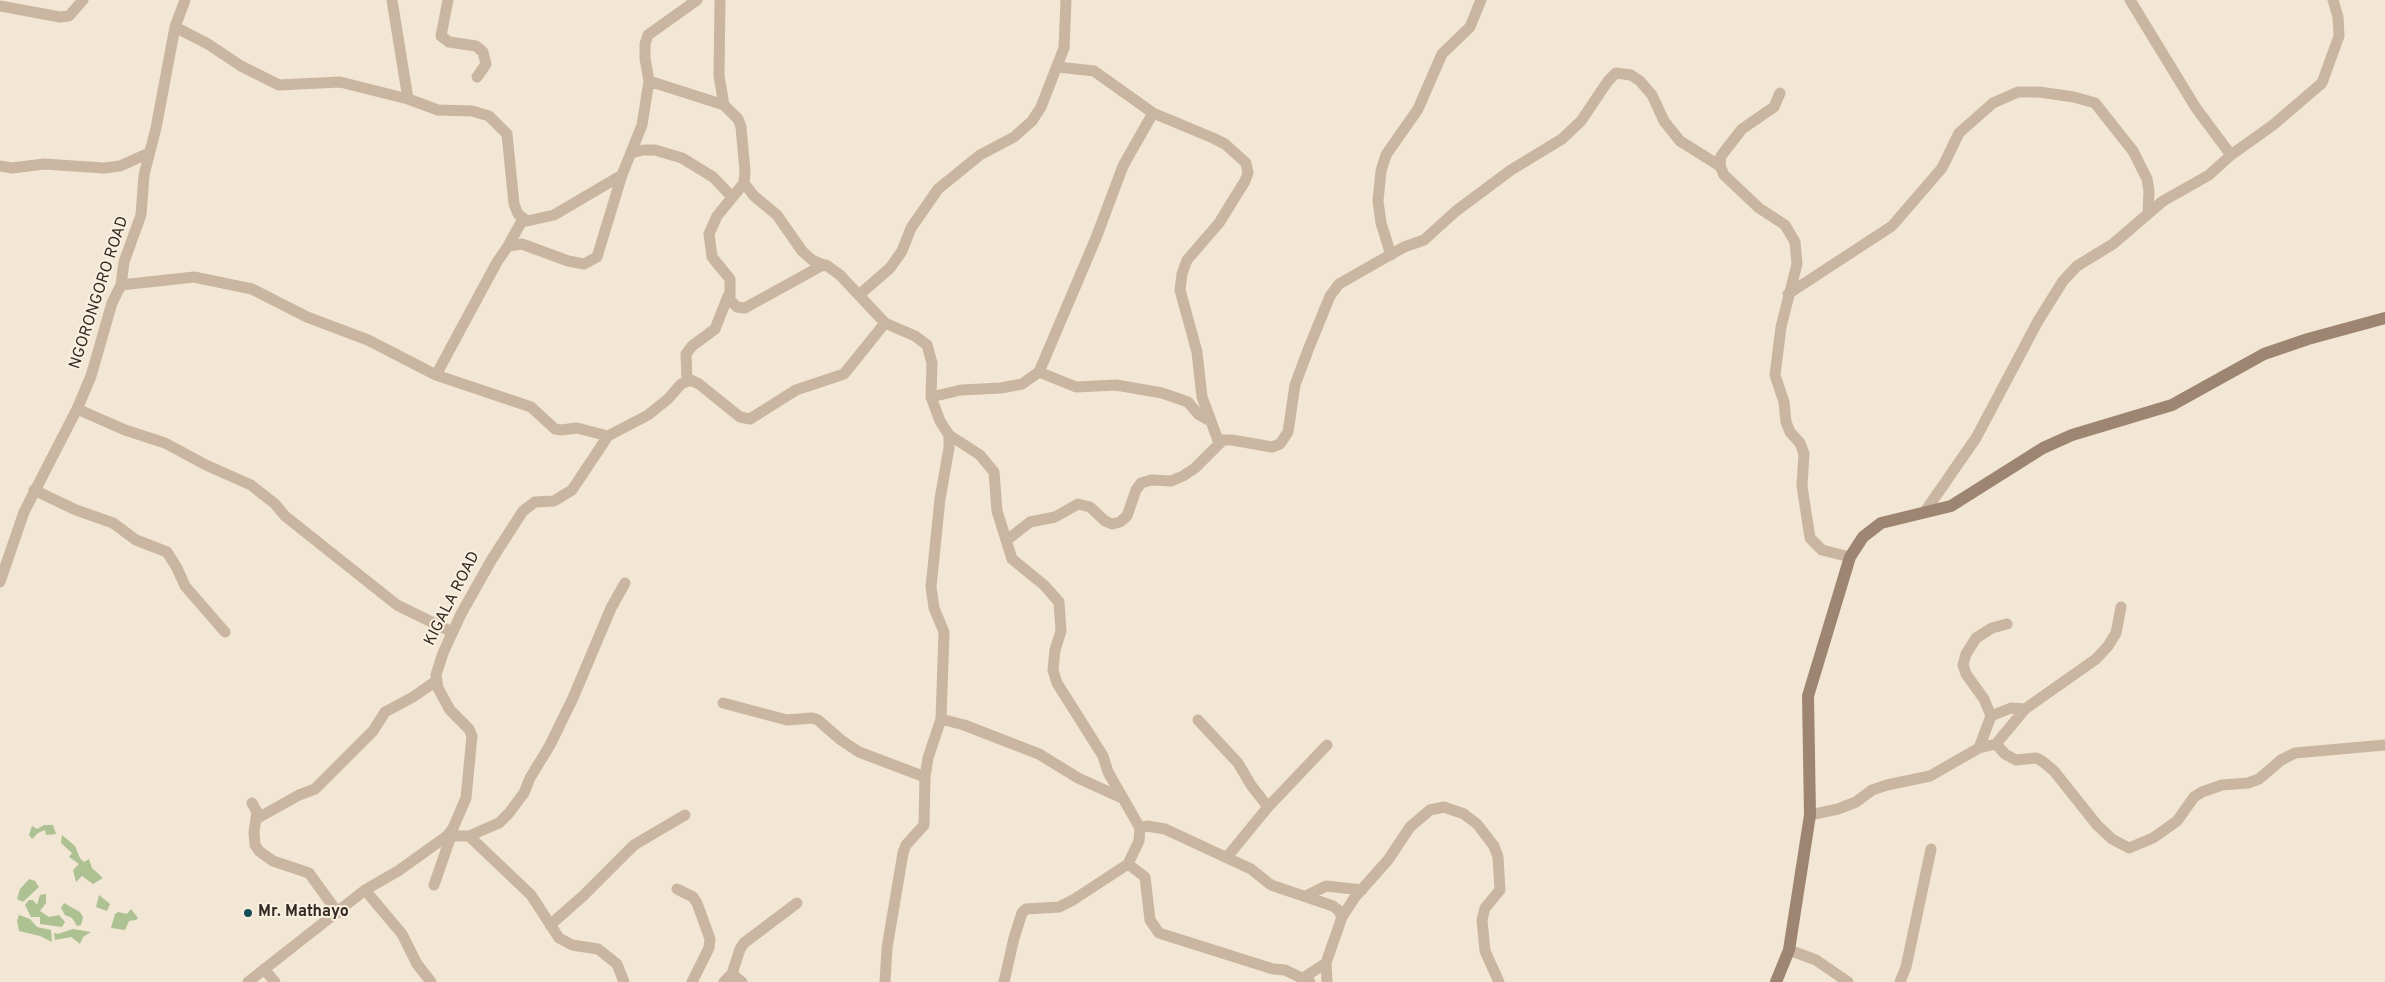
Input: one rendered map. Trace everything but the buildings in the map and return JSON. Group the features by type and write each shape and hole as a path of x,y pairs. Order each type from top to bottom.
{"street":[{"path":"0,6 60,17 69,16 77,9 82,0"},
{"path":"392,0 408,99"},
{"path":"448,0 441,36 449,42 476,46 483,52 486,64 477,77"},
{"path":"508,246 522,244 568,261 584,264 593,260 599,252 622,175 642,125 648,81 645,44 648,35 697,0"},
{"path":"720,0 719,76 724,105"},
{"path":"859,295 890,268 902,251 911,228 938,189 974,160 1014,137 1032,121 1041,107 1058,66 1066,36 1066,0"},
{"path":"1391,255 1381,223 1378,201 1381,171 1386,155 1418,109 1442,54 1470,27 1481,0"},
{"path":"2130,0 2196,108 2231,155"},
{"path":"1924,513 1976,438 2033,330 2063,281 2077,266 2113,244 2163,201 2209,175 2231,155 2273,125 2322,83 2339,36 2338,17 2333,0"},
{"name":"NGORONGORO ROAD","path":"1,579 13,538 34,490 77,410 91,376 112,303 120,285 124,262 142,215 141,191 182,1"},
{"path":"175,27 208,44 241,66 279,85 340,82 408,99 438,110 481,112 489,116 507,134 510,145 514,204 523,219 533,221 554,215 622,175"},
{"path":"1058,66 1094,72 1153,113 1225,144 1244,160 1247,168 1245,181 1233,203 1205,242 1187,260 1182,274 1180,290 1181,302 1196,352 1200,392 1219,443"},
{"path":"1007,540 1030,522 1055,517 1078,504 1090,507 1105,521 1112,524 1120,522 1127,516 1136,490 1141,483 1151,480 1171,481 1183,476 1208,456 1219,443 1227,439 1272,447 1284,440 1291,422 1295,385 1330,296 1344,279 1424,240 1456,211 1511,170 1562,139 1581,121 1608,81 1618,73 1631,75 1640,81 1652,95 1664,121 1680,141 1720,166 1724,175 1734,185 1759,208 1781,222 1791,232 1795,242 1797,264 1788,294 1778,346 1775,375 1784,402 1786,422 1790,432 1800,443 1804,454 1802,486 1808,531 1814,542 1822,550 1850,558"},
{"path":"648,81 724,105 732,111 741,127 745,171 744,183 711,226 708,241 714,263 730,279 728,296 715,328 692,346 686,354 687,381"},
{"path":"1788,294 1892,226 1942,168 1958,133 1993,103 2018,92 2074,96 2089,100 2095,104 2133,151 2147,178 2149,191 2148,214"},
{"path":"1720,166 1723,153 1742,129 1774,107 1780,94"},
{"path":"931,396 961,390 1001,388 1022,384 1039,372 1096,238 1123,166 1153,113"},
{"path":"631,153 655,150 682,158 713,177 732,197"},
{"path":"0,166 12,168 44,164 104,168 120,166 149,153"},
{"path":"744,183 754,196 777,215 807,256 834,270 885,323 915,336 927,345 932,363 931,396 940,421 948,434 980,455 994,472 997,511 1012,559 1044,585 1059,602 1062,631 1055,650 1053,670 1057,682 1102,756 1108,772 1140,828 1139,841 1128,864 1073,900 1060,906 1026,909 1022,913 1004,982"},
{"path":"436,375 497,262 523,219"},
{"path":"728,296 731,303 737,307 745,308 824,265"},
{"path":"120,285 194,278 252,289 307,316 368,340 436,375 531,407 555,429 577,428 608,436 648,415 687,381"},
{"path":"1776,982 1789,950 1810,815 1808,696 1850,558 1863,536 1881,523 1951,506 2042,448 2072,435 2172,405 2264,354 2308,339 2385,318"},
{"path":"687,381 700,384 740,417 750,419 796,390 844,374 885,323"},
{"path":"1039,372 1076,386 1116,385 1162,393 1188,402 1198,414 1210,421"},
{"path":"77,410 124,430 165,443 206,466 250,485 275,504 285,516 397,605 452,632"},
{"path":"885,982 887,948 903,853 906,845 924,825 925,777 928,758 941,718 944,632 934,608 930,586 940,499 949,448 948,434"},
{"name":"KIGALA ROAD","path":"436,681 437,669 452,632 492,559 523,511 535,502 554,501 572,490 608,436"},
{"path":"34,490 76,510 113,524 136,540 167,552 185,586 225,632"},
{"path":"248,982 366,890 398,871 449,836 469,836 499,823 510,814 524,793 530,778 550,745 573,698 611,608 625,583"},
{"path":"1810,815 1838,809 1856,802 1872,790 1887,785 1930,776 1979,748 1996,744 2025,709 2096,658 2116,633 2121,607"},
{"path":"1979,748 1991,716 1984,699 1966,674 1963,665 1966,654 1976,638 1992,628 2007,624"},
{"path":"256,819 298,795 315,789 373,731 385,712 413,697 436,681 450,710 469,729 472,736 466,798 459,818 449,836 434,885"},
{"path":"722,703 787,720 812,718 818,720 841,740 859,752 899,769 925,777"},
{"path":"1991,716 2011,708 2025,709"},
{"path":"941,718 1039,754 1078,778 1122,798"},
{"path":"1198,720 1238,764 1268,807"},
{"path":"1996,744 2005,754 2016,760 2036,758 2042,761 2054,771 2097,825 2112,839 2129,848 2153,838 2177,821 2194,797 2202,792 2222,785 2248,783 2259,779 2281,760 2294,753 2385,745"},
{"path":"1226,857 1268,807 1327,745"},
{"path":"252,803 256,807 255,845 259,851 273,861 309,873 338,913"},
{"path":"1327,982 1326,963 1342,917 1388,860 1400,839 1420,816 1436,808 1450,807 1464,814 1484,832 1494,846 1498,858 1500,890 1485,908 1482,920 1485,951 1499,982"},
{"path":"550,925 583,896 634,845 685,815"},
{"path":"1140,828 1147,826 1165,829 1251,869 1271,885 1333,906 1342,917"},
{"path":"469,836 531,895 553,933 565,942 598,949 617,964 624,982"},
{"path":"1900,982 1906,967 1931,849"},
{"path":"1128,864 1145,877 1150,920 1159,933 1274,969 1285,970 1307,980 1326,963"},
{"path":"1306,896 1326,886 1362,890"},
{"path":"677,889 693,897 697,903 710,939 709,948 692,982"},
{"path":"366,890 402,934 417,964 431,982"},
{"path":"742,982 728,978 744,943 797,903"},
{"path":"1789,950 1816,960 1848,982"},
{"path":"264,969 275,982"}],"green space":[{"path":"44,825 53,825 56,834 46,835 45,830 38,833 32,839 29,835 32,826 37,829"},
{"path":"62,835 75,846 80,858 84,862 89,859 92,868 103,878 93,884 82,876 76,882 73,870 79,864 69,857 72,853 61,843"},
{"path":"29,879 35,881 39,887 23,902 17,899 20,889"},
{"path":"46,894 46,903 40,911 49,917 59,915 65,922 62,927 40,924 40,917 31,917 25,905 29,900 33,900 37,905 40,895"},
{"path":"99,895 110,904 107,911 96,907"},
{"path":"64,903 80,912 83,917 81,925 77,926 72,918 65,915 61,908"},
{"path":"131,909 138,918 136,920 129,921 125,930 111,928 115,914 118,912 127,914"},
{"path":"19,915 30,919 37,927 51,930 52,942 40,936 19,931 17,921"},
{"path":"73,929 91,932 83,937 80,944 71,937 55,940 54,933 58,934"}],"place":[{"name":"Mr. Mathayo","path":"248,913"}]}
